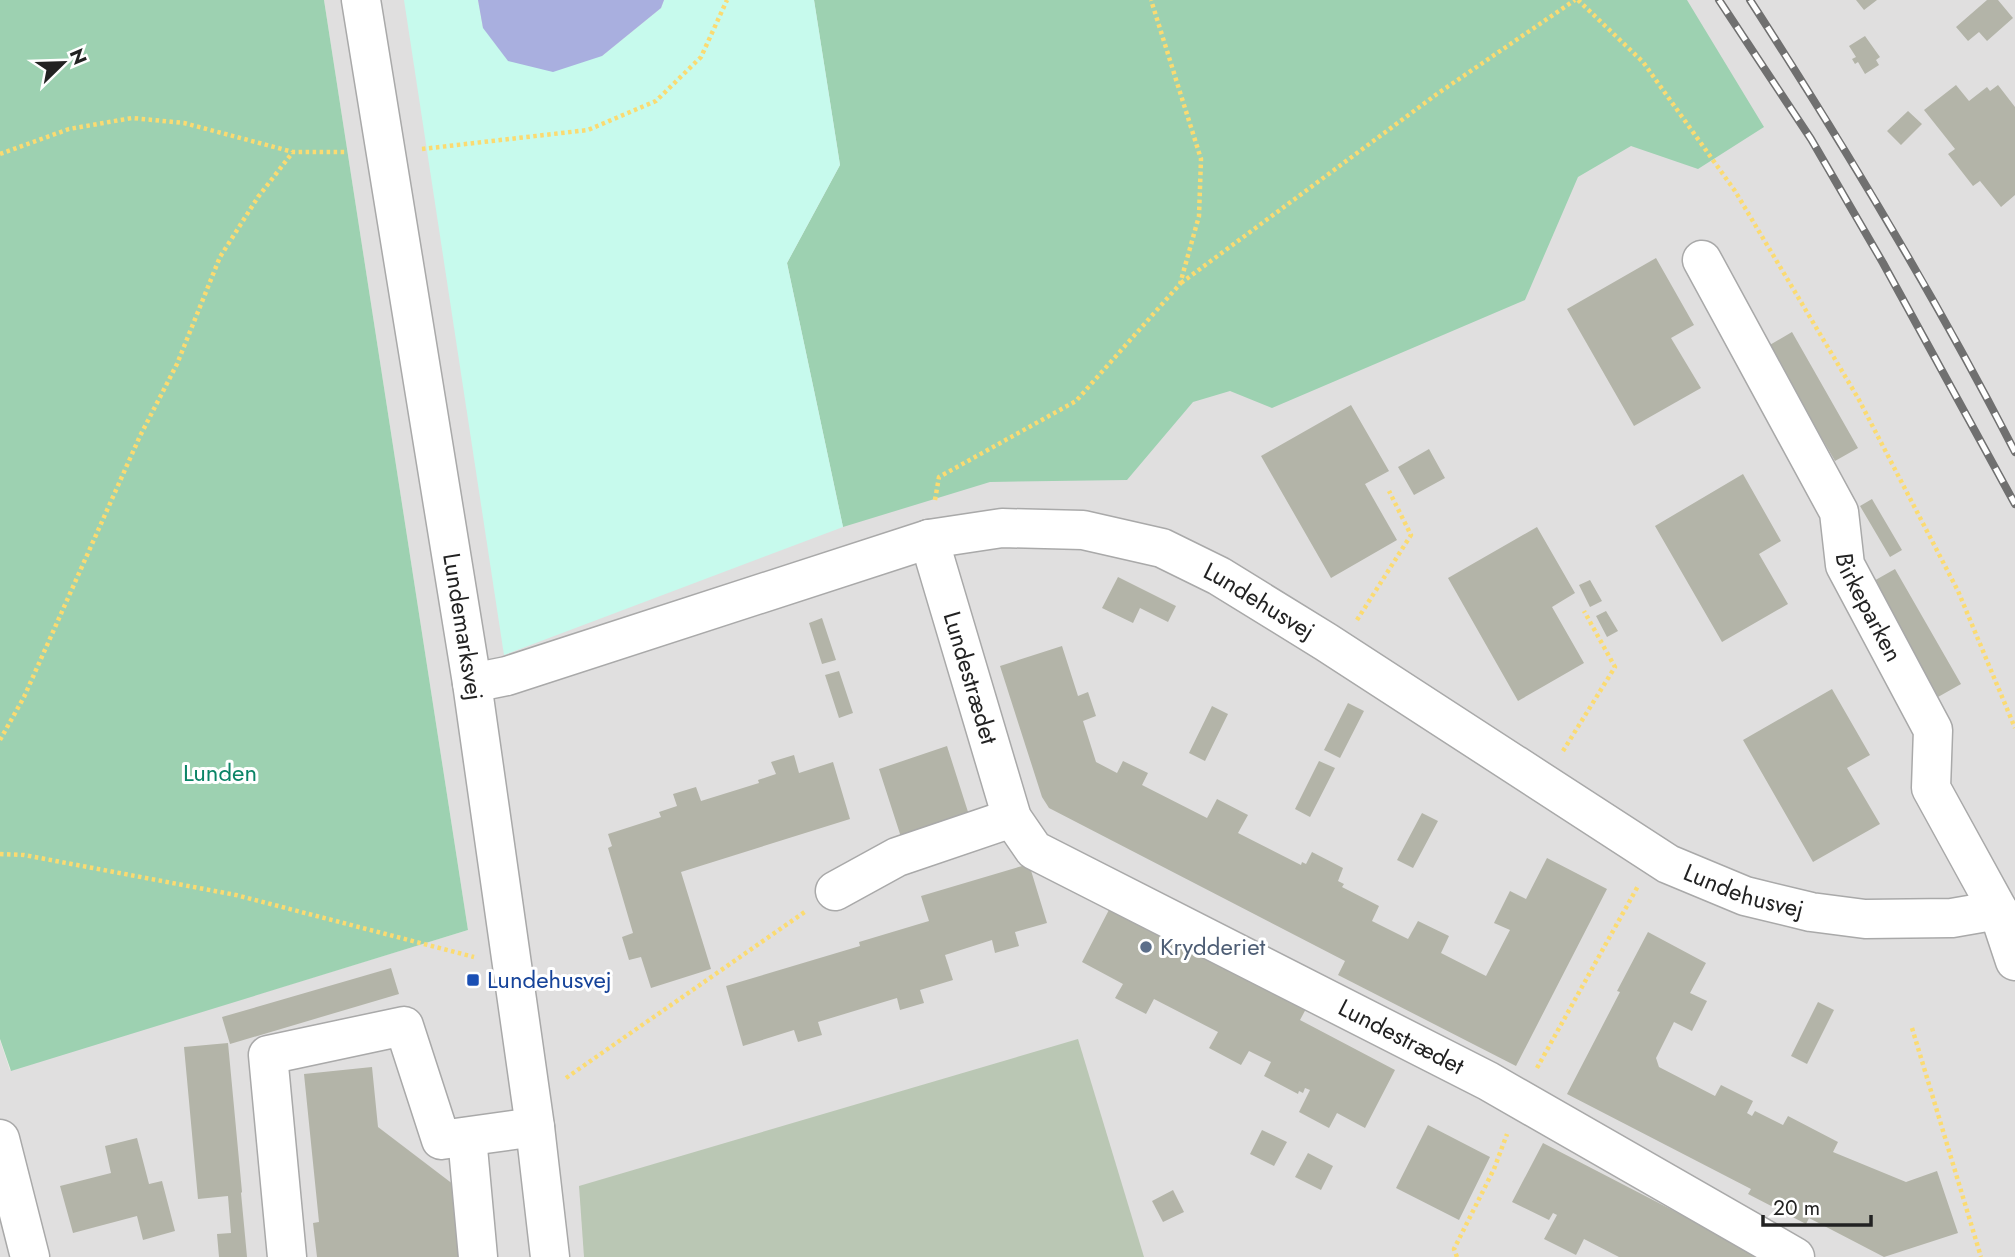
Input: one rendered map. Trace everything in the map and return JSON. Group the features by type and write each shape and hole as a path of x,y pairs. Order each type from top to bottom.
{"street":[{"name":"Lundemarksvej","path":"361,0 472,683 533,1115 550,1257"},
{"name":"Birkeparken","path":"1702,260 1839,512 1844,565 1933,730 1931,788 1998,910 2015,961"},
{"name":"Lundehusvej","path":"472,683 507,676 929,539 1002,528 1083,530 1162,548 1219,576 1668,864 1745,896 1811,912 1865,919 1952,918 1998,910"},
{"name":"Lundestrædet","path":"929,539 1012,818 1034,850 1520,1099 1795,1257"},
{"path":"835,891 897,857 1012,818"},
{"path":"287,1257 268,1055 404,1026 441,1140 467,1137 533,1115"},
{"path":"467,1137 478,1257"},
{"path":"0,1139 30,1257"}],"path":[{"path":"0,154 69,129 132,118 184,122 293,152 385,153 588,130 656,101 701,57 727,0"},
{"path":"1151,0 1200,159 1199,216 1180,284"},
{"path":"929,539 939,477 1076,401 1180,284 1437,94 1577,0 1643,62 1735,191 1858,398 1958,591 2015,728"},
{"path":"0,740 24,697 140,436 177,364 220,257 258,197 293,152"},
{"path":"1338,650 1412,535 1389,491"},
{"path":"1543,783 1615,667 1584,611"},
{"path":"0,854 24,855 236,895 511,966"},
{"path":"1457,1257 1454,1250 1494,1170 1520,1099 1655,855"},
{"path":"533,1115 835,891"},
{"path":"1912,1028 1981,1257"}],"shaded area":[{"path":"324,0 2015,0 2015,1257 0,1257 0,1040 10,1070 468,930"},
{"path":"404,0 478,0 483,28 602,56 661,8 664,0 814,0 840,165 787,263 843,527 504,655"},
{"path":"478,0 664,0 661,8 602,56 553,72 508,61 483,28"},
{"path":"1078,1039 1144,1257 584,1257 579,1186"}],"green space":[{"name":"Lunden","path":"0,0 324,0 468,930 11,1071 0,1039"},
{"path":"814,0 1687,0 1764,127 1698,169 1631,146 1578,177 1525,300 1272,408 1230,391 1193,402 1127,480 990,482 843,527 787,263 840,165"}],"building":[{"path":"1856,0 1877,0 1864,10"},
{"path":"1987,0 1998,0 2013,18 1987,41 1979,32 1968,41 1956,27"},
{"path":"1865,36 1880,57 1876,60 1879,65 1865,74 1858,62 1855,64 1852,59 1856,57 1849,46"},
{"path":"1956,85 1969,101 1987,87 1990,91 1998,85 2015,107 2015,195 2001,207 1980,181 1973,186 1948,154 1955,149 1924,110"},
{"path":"1908,111 1922,124 1901,145 1887,131"},
{"path":"1656,258 1694,325 1671,338 1701,388 1634,426 1567,309"},
{"path":"1792,332 1858,448 1835,461 1768,346"},
{"path":"1351,405 1389,471 1365,484 1397,540 1331,578 1261,456"},
{"path":"1429,449 1445,478 1414,495 1398,467"},
{"path":"1743,474 1781,541 1759,554 1788,604 1722,642 1655,526"},
{"path":"1872,499 1902,550 1890,557 1860,506"},
{"path":"1537,527 1575,593 1552,607 1584,663 1518,701 1448,578"},
{"path":"1895,569 1961,684 1938,697 1872,582"},
{"path":"1118,577 1176,606 1168,622 1140,608 1133,623 1102,608"},
{"path":"1590,580 1602,601 1590,607 1579,585"},
{"path":"1606,611 1618,631 1607,637 1596,616"},
{"path":"822,618 836,660 822,664 809,623"},
{"path":"1062,646 1078,696 1088,692 1096,716 1083,721 1096,762 1117,773 1123,761 1148,773 1142,785 1207,818 1217,799 1248,815 1238,833 1301,865 1302,862 1306,864 1312,852 1343,868 1338,881 1344,884 1342,887 1379,906 1372,921 1408,939 1418,921 1449,936 1441,953 1486,976 1510,930 1494,923 1510,891 1526,899 1547,858 1607,889 1516,1066 1338,975 1345,961 1049,808 1042,797 1000,666"},
{"path":"839,671 853,713 839,718 825,675"},
{"path":"1832,689 1870,755 1847,768 1880,824 1813,862 1743,740"},
{"path":"1348,703 1364,711 1340,758 1324,750"},
{"path":"1212,706 1228,714 1205,761 1189,753"},
{"path":"947,746 969,815 901,837 879,769"},
{"path":"794,755 799,773 833,762 850,819 681,872 711,969 651,988 641,957 629,960 622,937 633,933 608,848 612,846 608,834 661,817 659,812 677,806 673,794 696,787 701,801 759,783 758,780 776,774 771,762"},
{"path":"1319,761 1335,768 1310,817 1295,809"},
{"path":"1422,813 1438,821 1413,868 1397,860"},
{"path":"1029,864 1047,923 1015,932 1019,946 995,953 992,940 945,955 953,980 920,990 924,1003 900,1010 897,998 818,1022 822,1035 798,1042 794,1030 743,1046 726,986 860,946 859,942 929,921 921,896"},
{"path":"1112,904 1307,1007 1300,1020 1395,1070 1365,1128 1337,1113 1329,1128 1299,1112 1310,1090 1305,1088 1303,1093 1299,1091 1298,1094 1264,1076 1271,1062 1249,1051 1241,1065 1209,1048 1218,1032 1154,999 1146,1014 1115,998 1123,984 1082,962"},
{"path":"1648,932 1706,963 1690,993 1707,1001 1692,1031 1674,1022 1656,1058 1659,1067 1715,1096 1721,1085 1753,1101 1747,1113 1752,1116 1755,1111 1783,1125 1788,1116 1838,1142 1833,1152 1906,1182 1937,1171 1958,1233 1884,1257 1809,1218 1806,1224 1748,1194 1751,1189 1567,1094"},
{"path":"391,968 399,994 230,1044 222,1017"},
{"path":"1818,1002 1834,1010 1807,1064 1791,1056"},
{"path":"228,1043 247,1257 219,1257 217,1234 231,1233 228,1196 198,1199 184,1047"},
{"path":"372,1067 378,1127 462,1191 468,1257 317,1257 313,1223 319,1222 304,1074"},
{"path":"1428,1125 1490,1157 1459,1220 1396,1188"},
{"path":"1262,1130 1287,1142 1274,1166 1250,1154"},
{"path":"137,1138 149,1184 162,1181 175,1231 143,1240 137,1216 73,1233 60,1186 111,1173 105,1146"},
{"path":"1543,1143 1763,1257 1619,1257 1584,1239 1576,1255 1544,1239 1557,1215 1553,1213 1549,1220 1512,1202"},
{"path":"1308,1153 1333,1166 1321,1190 1295,1177"},
{"path":"1173,1190 1184,1212 1163,1222 1152,1201"}],"railway":[{"path":"1719,0 1811,139 1883,263 2015,504"},
{"path":"1750,0 1888,223 2015,452"}],"place":[{"name":"Krydderiet","path":"1146,947"},
{"name":"Lundehusvej","path":"473,980"}]}
